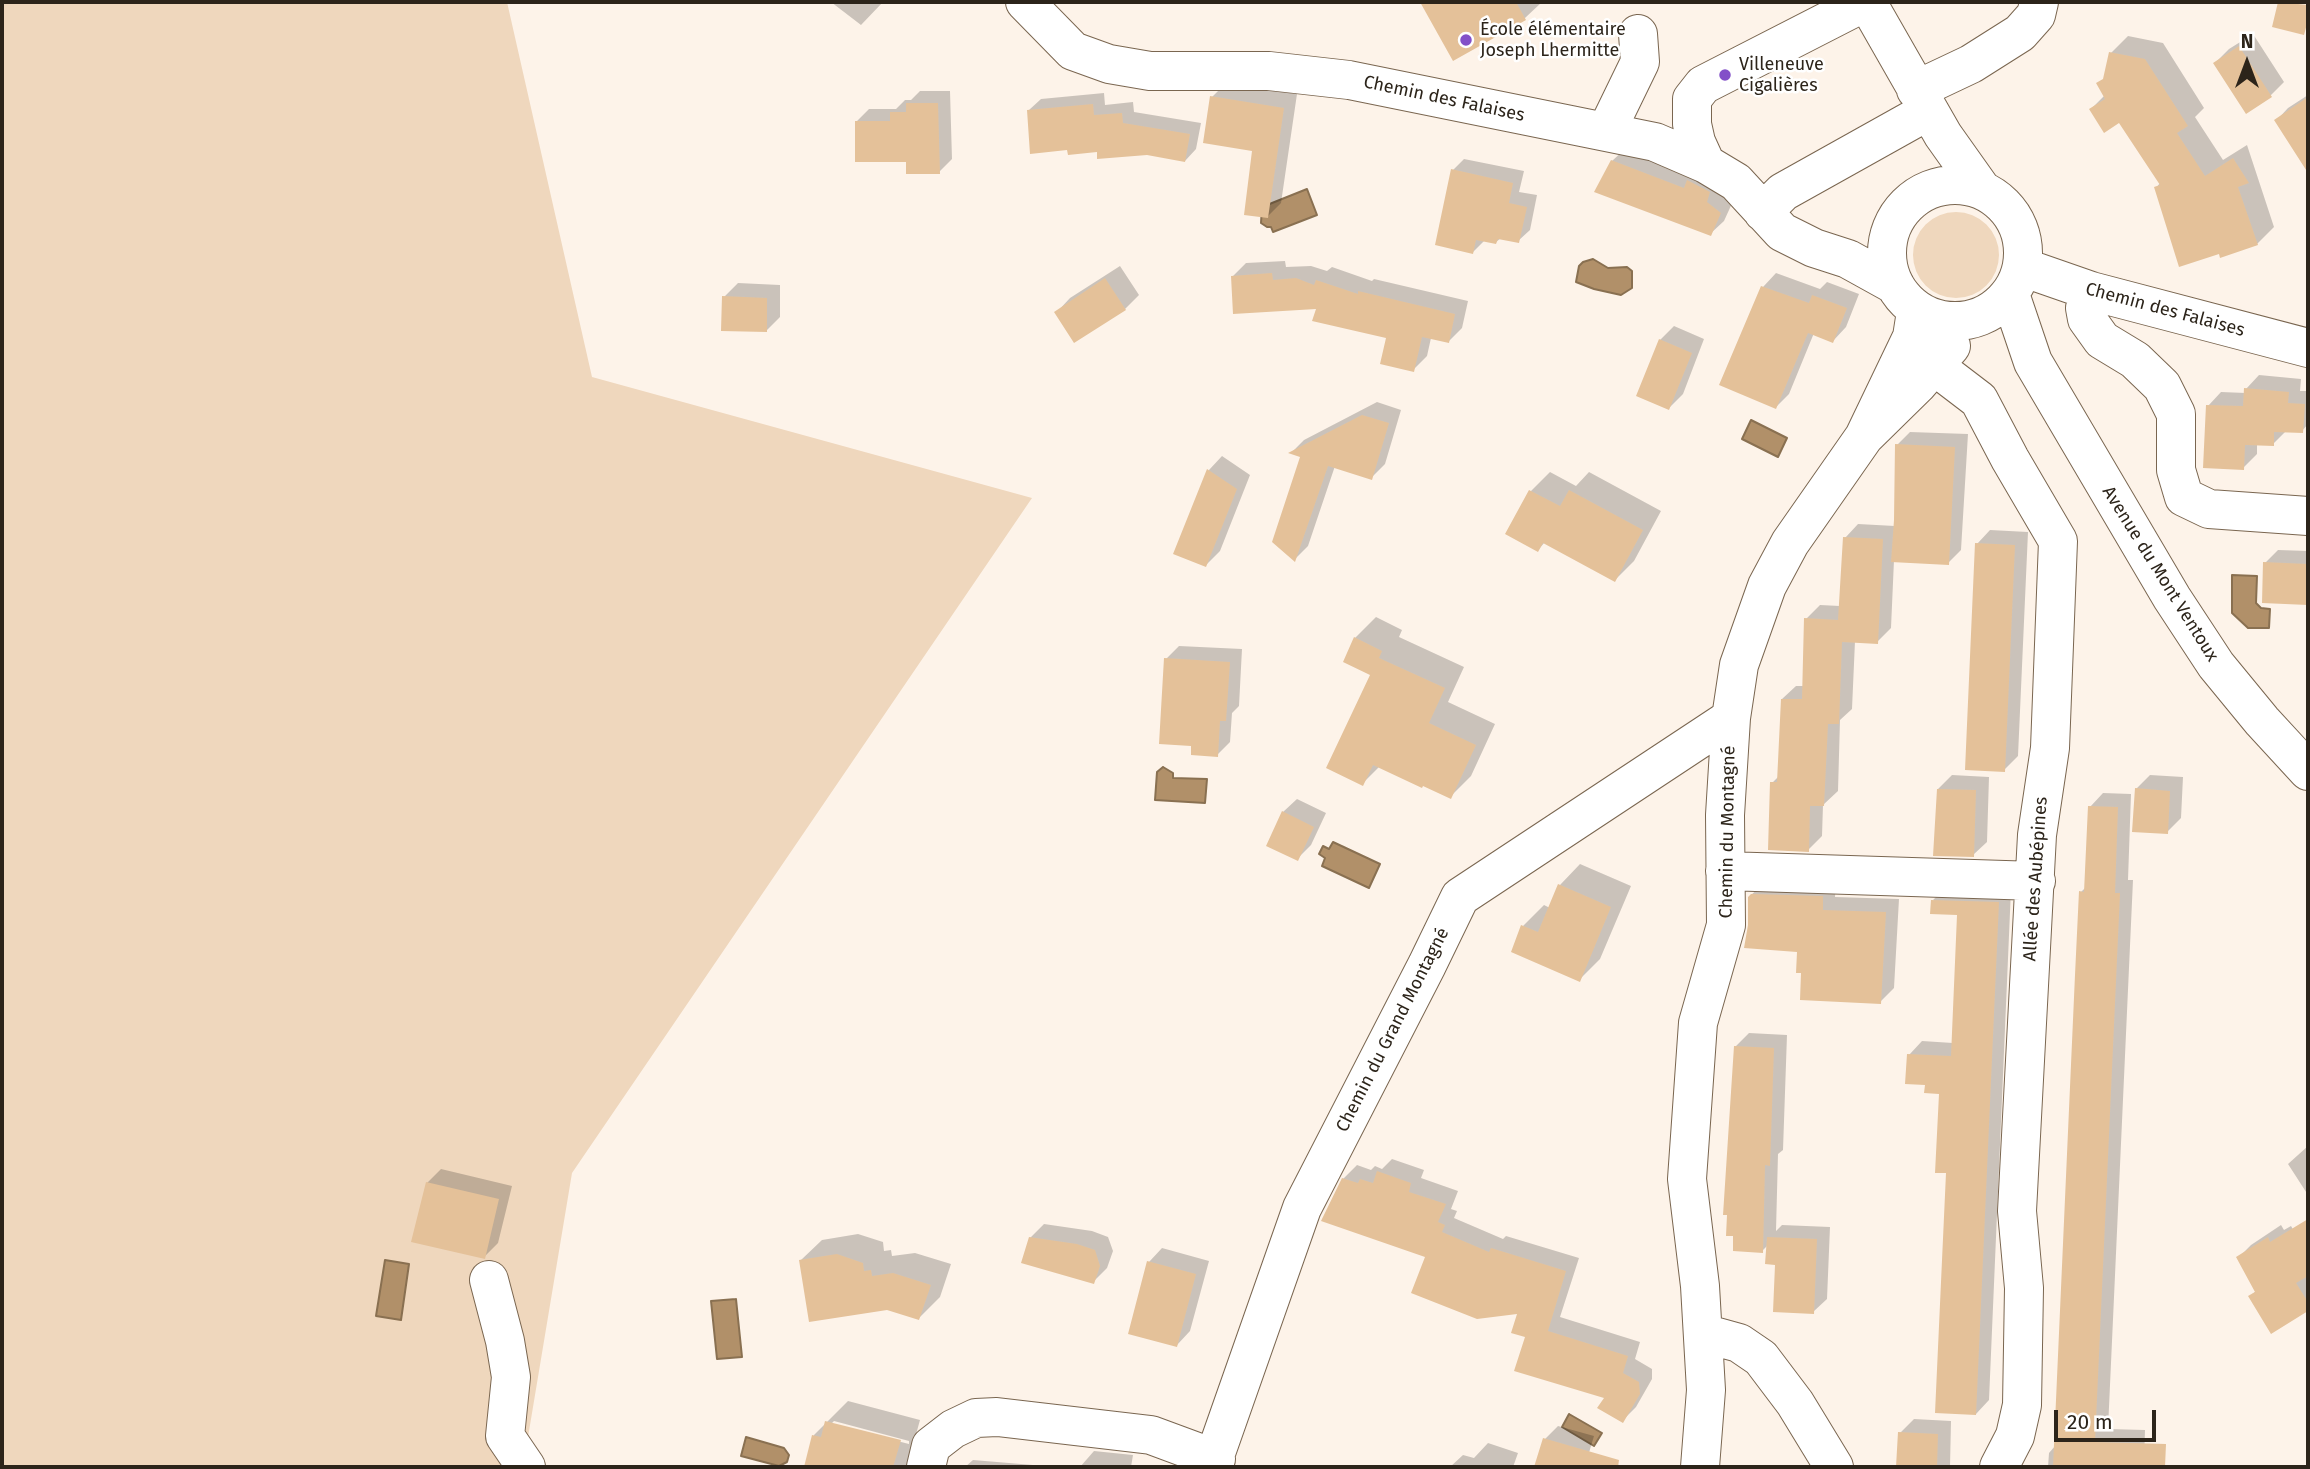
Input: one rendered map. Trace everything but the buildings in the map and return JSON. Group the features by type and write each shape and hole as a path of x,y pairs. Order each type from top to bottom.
{"street":[{"name":"Chemin des Falaises","path":"1025,2 1073,51 1109,64 1150,71 1269,71 1349,80 1655,142 1706,164 1736,181 1783,232 1814,248 1848,259 1915,324"},
{"path":"1706,164 1696,142 1692,124 1692,99 1703,85 1866,2 1929,112 1963,188"},
{"path":"1763,212 1783,192 1929,112 1971,64 2020,33 2036,15 2039,2"},
{"path":"1606,132 1640,62 1638,34"},
{"path":"1963,188 2004,206 2020,230 2024,248 1997,299 1941,320 1915,324 1888,264 1888,242 1892,226 1901,211 1921,195 1963,188"},
{"path":"1848,259 1868,253 1888,242"},
{"name":"Chemin des Falaises","path":"1997,299 2091,291 2308,348"},
{"path":"2091,291 2085,308 2087,319 2102,340 2134,360 2162,386 2176,414 2176,470 2184,497 2208,509 2308,516"},
{"name":"Chemin du Montagné","path":"1700,1467 1706,1390 1700,1286 1686,1179 1698,1023 1726,925 1725,815 1731,718 1739,665 1768,586 1790,543 1864,436 1915,324 1959,337 1997,299"},
{"name":"Avenue du Mont Ventoux","path":"1997,299 2172,598 2216,665 2308,771"},
{"name":"Allée des Aubépines","path":"1915,324 1979,400 2010,459 2059,541 2050,748 2037,835 2017,1212 2024,1275 2022,1405 2015,1436 1999,1467"},
{"name":"Chemin du Grand Montagné","path":"1213,1463 1302,1208 1460,897 1731,718"},
{"path":"1725,871 2036,881"},
{"path":"489,1280 511,1377 505,1436 526,1467"},
{"path":"1703,1333 1739,1343 1761,1358 1796,1403 1834,1467"},
{"path":"926,1467 931,1446 953,1429 976,1418 998,1417 1151,1435 1213,1463"}],"shaded area":[{"path":"2,2 507,2 592,377 1032,498 572,1173 523,1467 2,1467"},
{"path":"1307,189 1317,215 1273,232 1271,227 1261,223 1262,207"},
{"path":"1956,212 1973,215 1987,224 1996,238 1999,255 1996,272 1987,286 1973,295 1956,298 1939,295 1925,286 1916,272 1913,255 1916,238 1925,224 1939,215"},
{"path":"1593,259 1608,268 1627,267 1632,271 1632,288 1621,295 1576,282 1579,266"},
{"path":"1751,420 1787,438 1778,457 1742,439"},
{"path":"2232,575 2257,576 2256,603 2261,608 2270,609 2269,628 2248,628 2232,613"},
{"path":"1163,767 1173,773 1173,778 1207,779 1205,803 1155,800 1157,772"},
{"path":"1333,842 1380,864 1369,888 1322,866 1325,858 1319,854 1323,846 1329,849"},
{"path":"385,1260 409,1264 401,1320 376,1316"},
{"path":"736,1299 742,1357 717,1359 711,1301"},
{"path":"1569,1414 1602,1433 1594,1446 1562,1427"},
{"path":"746,1437 784,1448 789,1455 787,1462 779,1466 741,1456"}],"place":[{"name":"École élémentaire Joseph Lhermitte","path":"1466,40"},
{"name":"Villeneuve Cigalières","path":"1725,75"}]}
